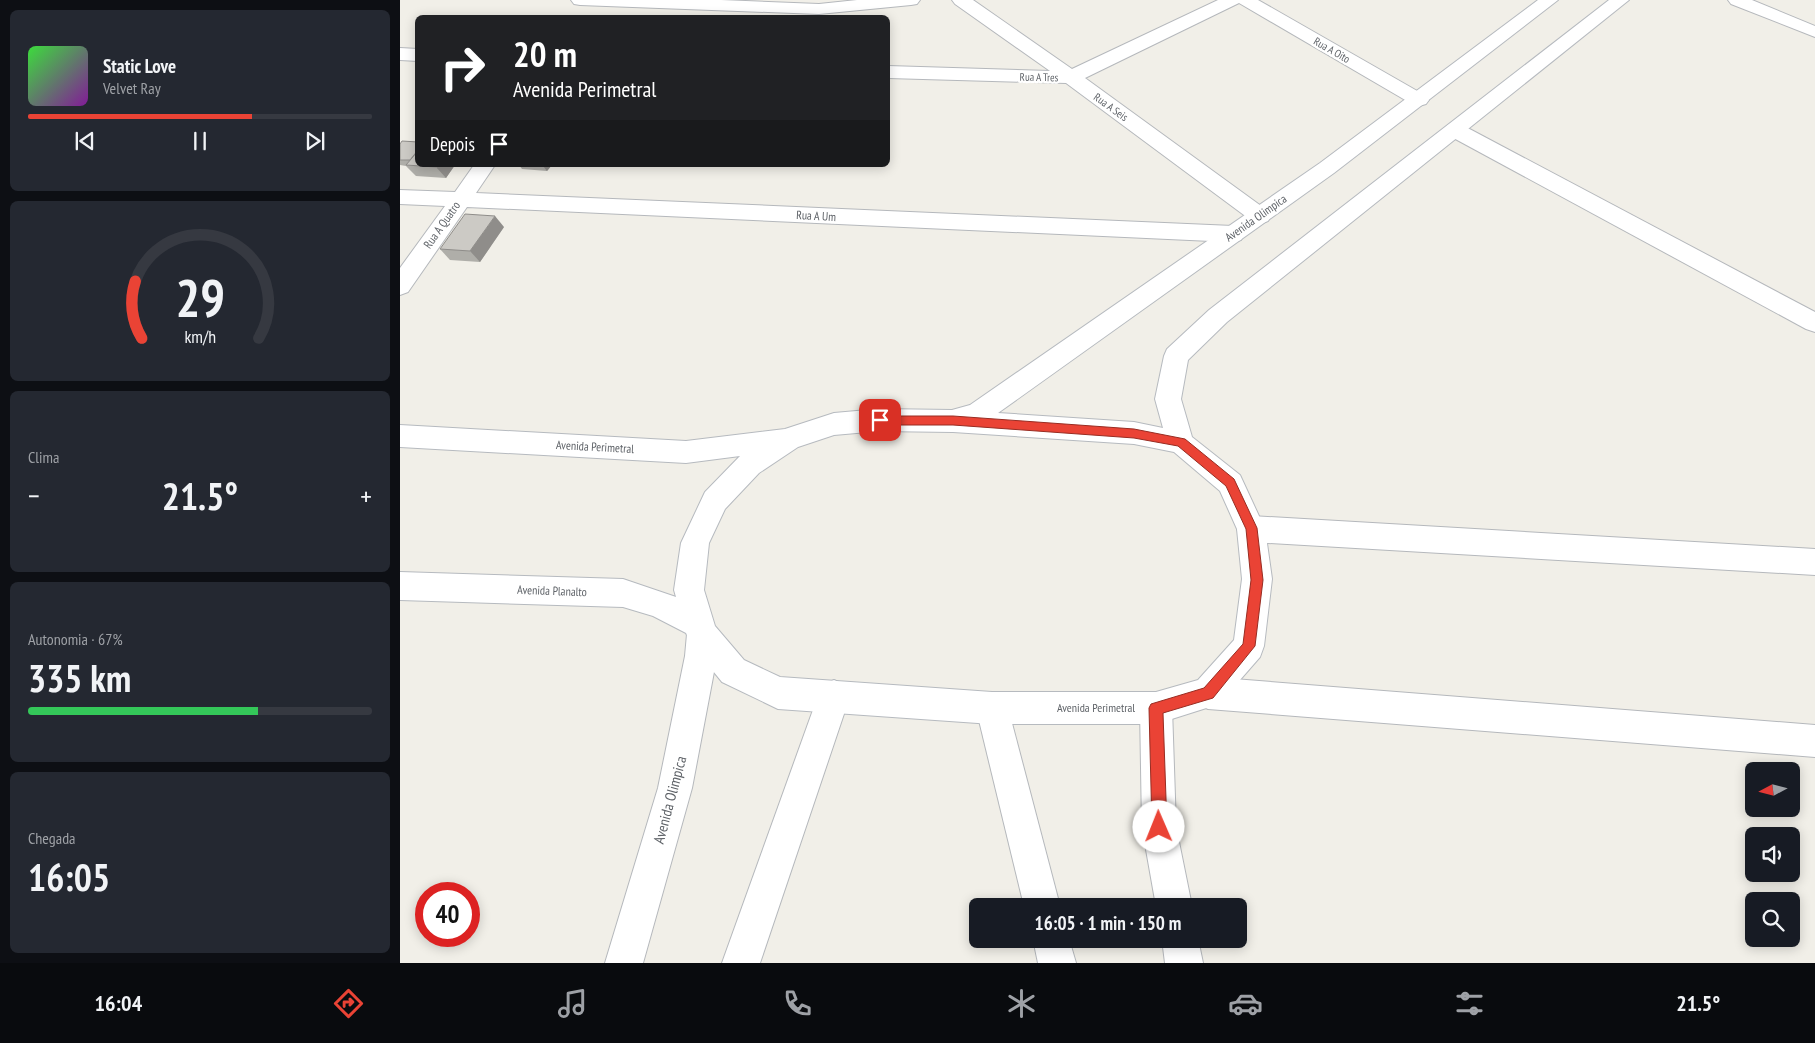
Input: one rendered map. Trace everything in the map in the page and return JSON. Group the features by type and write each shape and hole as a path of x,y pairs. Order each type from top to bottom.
{"street":[{"path":"580,0 819,8 911,0"},
{"name":"Rua A Seis","path":"961,0 1071,77 1260,216"},
{"name":"Rua A Tres","path":"890,72 1071,77 1232,0"},
{"name":"Rua A Oito","path":"1246,0 1419,100"},
{"name":"Avenida Olimpica","path":"953,421 978,413 1260,216 1419,100 1549,0"},
{"path":"1181,442 1168,399 1176,356 1218,316 1620,0"},
{"path":"1737,0 1815,32"},
{"path":"592,15 601,1"},
{"path":"400,54 415,55"},
{"path":"1454,130 1815,323"},
{"name":"Rua A Quatro","path":"400,286 484,167"},
{"name":"Rua A Um","path":"400,197 1233,234"},
{"name":"Avenida Perimetral","path":"400,436 686,452 789,439 834,424 880,420 953,421 1134,433 1181,442 1230,483 1252,528 1257,580 1249,646 1208,693 1156,708 992,708 778,692 733,670 700,629 689,590 695,543 715,501 749,465 789,439"},
{"path":"1252,528 1815,562"},
{"name":"Avenida Planalto","path":"400,586 623,594 659,604 700,629"},
{"name":"Avenida Olimpica","path":"624,963 675,788 698,675 700,629"},
{"path":"1208,693 1815,741"},
{"path":"741,963 834,696"},
{"path":"992,708 1040,898"},
{"path":"1156,708 1159,827 1172,898"},
{"path":"1053,948 1057,963"},
{"path":"1182,948 1184,963"}],"building":[{"path":"402,141 415,142 415,154 410,160 400,160 400,144"},
{"path":"415,154 415,166 406,165"},
{"path":"465,214 495,216 470,251 440,249"}],"route":[{"path":"880,420 953,421 1134,433 1181,442 1230,483 1252,528 1257,580 1249,646 1208,693 1156,708 1159,827"}]}
